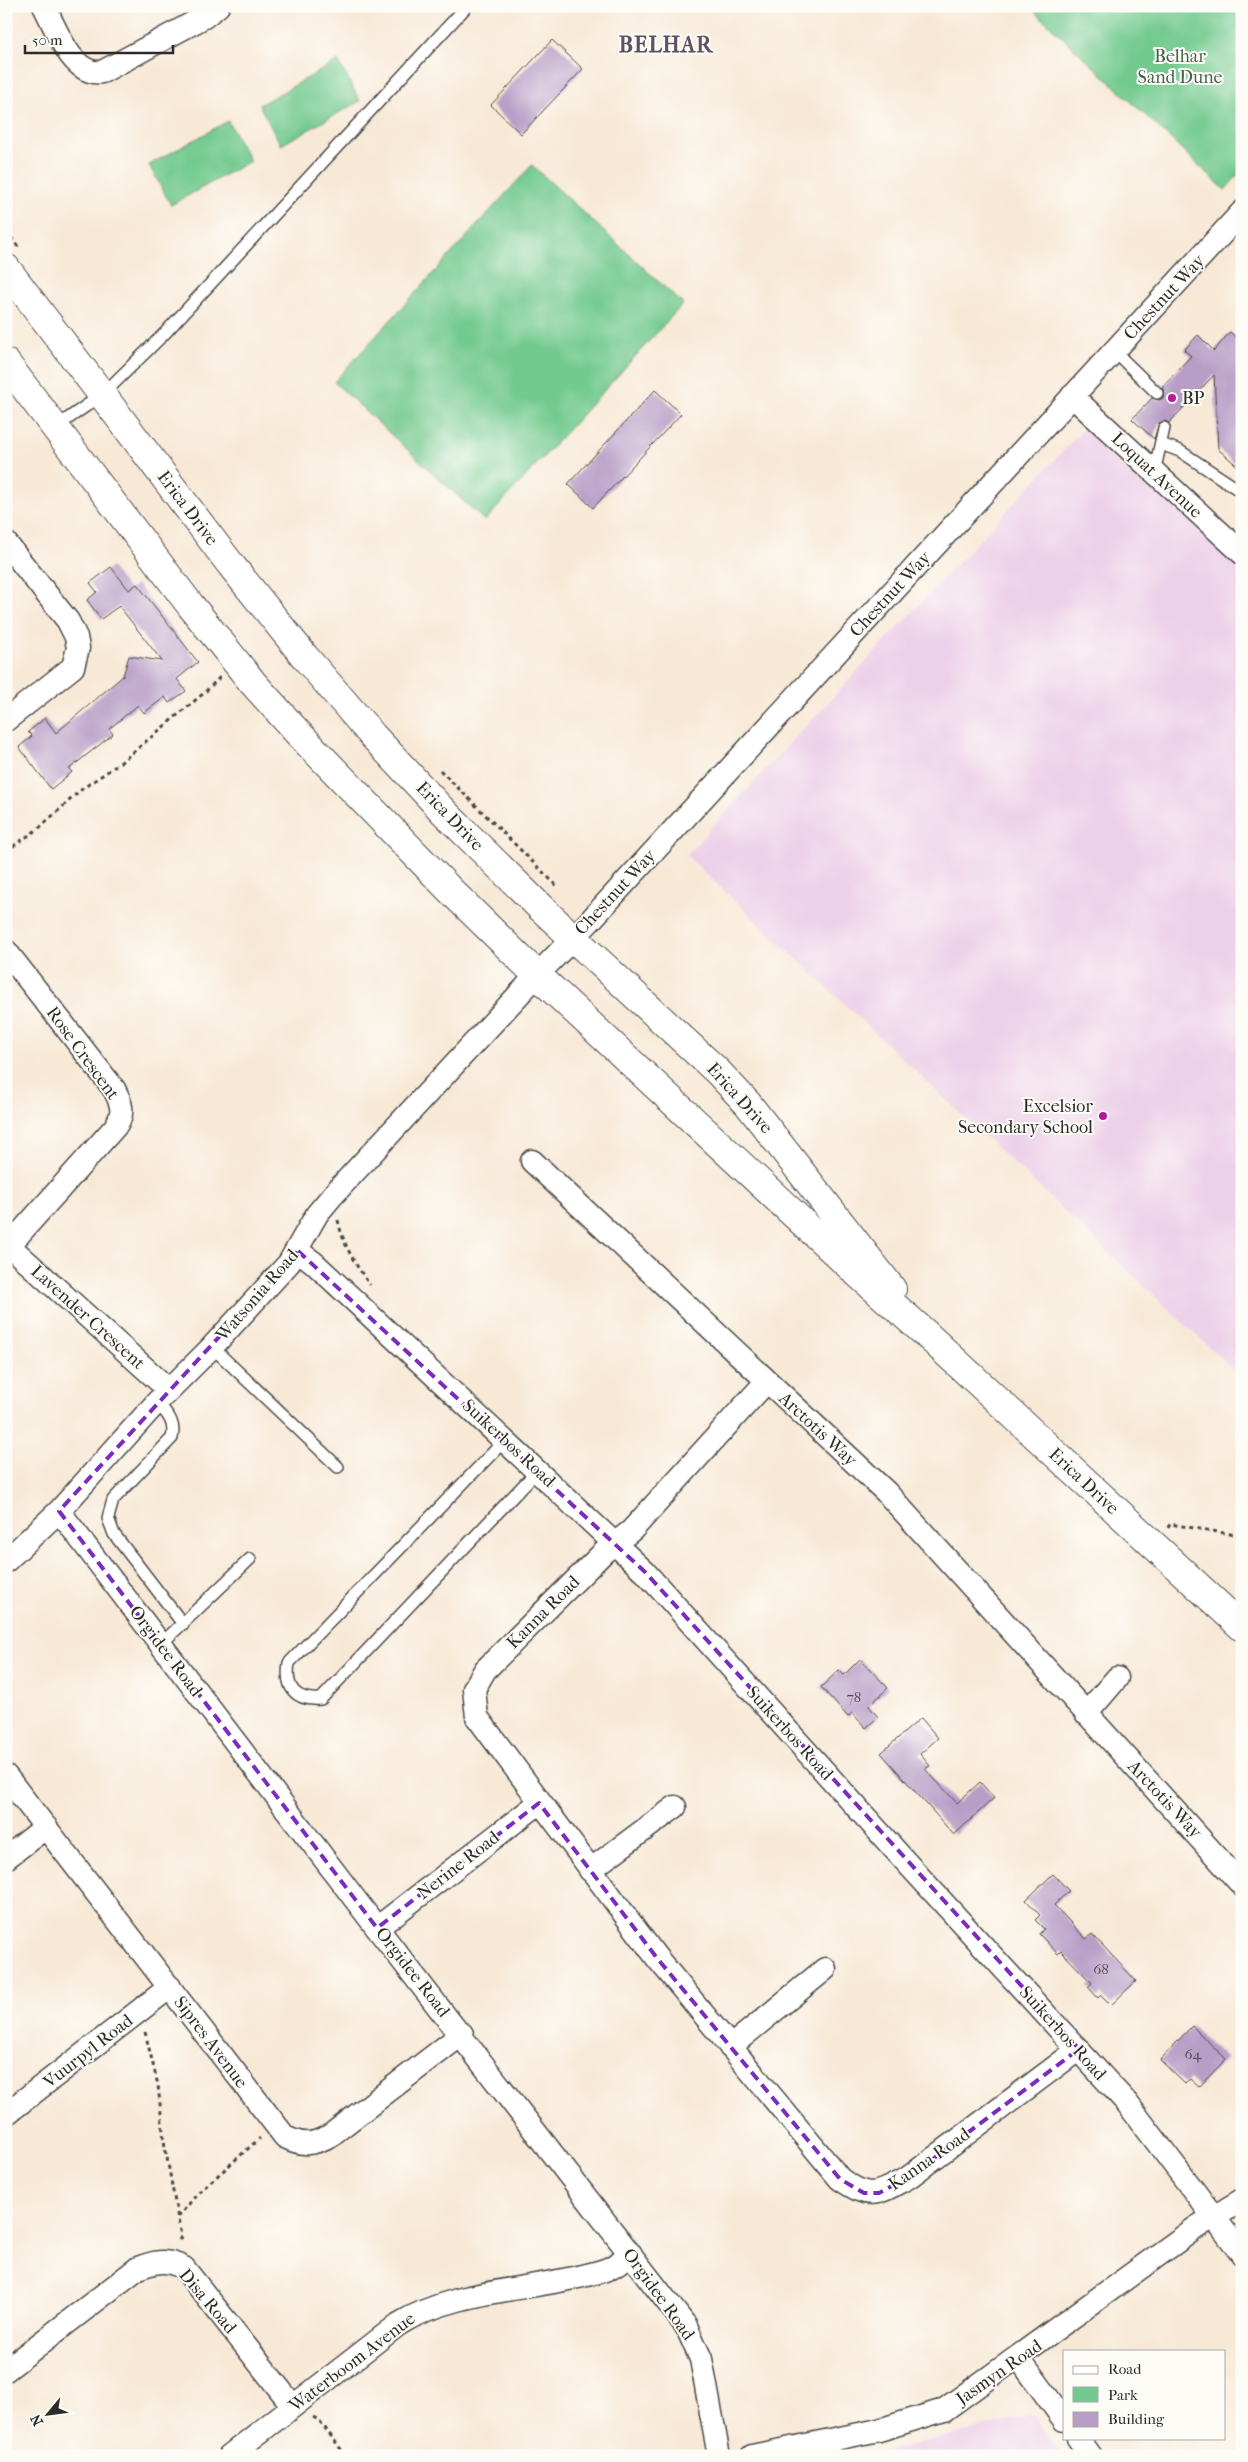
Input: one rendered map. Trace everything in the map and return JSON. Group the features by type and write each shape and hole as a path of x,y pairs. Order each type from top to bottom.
{"main road":[{"name":"Erica Drive","path":"6,268 231,565 324,678 443,811 573,938 718,1072 748,1104 926,1334"},
{"name":"Erica Drive","path":"6,362 253,683 298,733 444,884 537,975 856,1273 926,1334 1242,1627"}],"street":[{"path":"44,6 75,63 94,74 102,72 207,10"},
{"name":"Chestnut Way","path":"537,975 1242,212"},
{"name":"Loquat Avenue","path":"1072,396 1242,553"},
{"path":"6,543 68,620 76,637 78,648 73,667 6,720"},
{"name":"Rose Crescent","path":"6,951 114,1089 122,1109 120,1120 115,1127 7,1246"},
{"name":"Watsonia Road","path":"6,1561 59,1511 163,1396 290,1264 317,1214 537,975"},
{"name":"Arctotis Way","path":"532,1161 886,1492 1242,1885"},
{"name":"Lavender Crescent","path":"7,1246 163,1396"},
{"name":"Suikerbos Road","path":"298,1252 313,1262 616,1542 1079,2049 1150,2131 1242,2254"},
{"name":"Kanna Road","path":"767,1381 632,1530 603,1553 485,1670 474,1689 474,1705 477,1717 657,1958 840,2179 864,2193 879,2193 909,2177 1079,2049"},
{"name":"Orgidee Road","path":"59,1511 686,2326 701,2359 719,2456"},
{"path":"1086,1714 1117,1678"},
{"name":"Sipres Avenue","path":"6,1776 285,2137 304,2145 318,2142 330,2136 462,2034"},
{"name":"Nerine Road","path":"378,1928 540,1802"},
{"path":"590,1870 675,1807"},
{"path":"6,1858 46,1827"},
{"path":"730,2047 825,1969"},
{"name":"Vuurpyl Road","path":"6,2114 170,1987"},
{"name":"Jasmyn Road","path":"752,2456 879,2430 944,2410 1214,2217 1242,2200"},
{"name":"Waterboom Avenue","path":"229,2456 400,2324 421,2311 447,2303 546,2284 607,2269 631,2254"},
{"name":"Disa Road","path":"6,2370 138,2268 160,2261 172,2261 184,2268 293,2406"},
{"path":"1019,2358 1063,2419"},
{"path":"1079,2440 1091,2456"}],"lane":[{"path":"56,427 103,394 194,302 467,6"},
{"path":"1114,351 1157,393"},
{"path":"1154,472 1164,428"},
{"path":"1161,444 1180,451 1242,492"},
{"path":"212,1347 338,1467"},
{"path":"163,1396 172,1419 174,1430 172,1438 113,1500 108,1518 114,1534 183,1624"},
{"path":"506,1440 289,1663 287,1678 294,1693 308,1700 321,1699 538,1470"},
{"path":"161,1644 250,1559"}],"path":[{"path":"6,851 38,829 82,789 120,763 204,693 222,675"},
{"path":"438,769 555,884 555,894"},
{"path":"340,1211 338,1218 344,1242 352,1258 376,1293"},
{"path":"1164,1534 1170,1524 1242,1536"},
{"path":"138,2012 150,2045 158,2085 164,2141 181,2236 172,2261"},
{"path":"178,2217 198,2193 274,2124"},
{"path":"293,2406 319,2420 346,2456"}],"highlighted area":[{"path":"298,1251 645,1572 1079,2049 909,2177 879,2193 864,2193 840,2179 657,1958 539,1803 377,1928 59,1511"}],"shaded area":[{"name":"Excelsior Secondary School","path":"1087,425 1242,570 1242,1378 686,855"},
{"path":"1033,2415 1064,2456 867,2456"}],"green space":[{"name":"Belhar Sand Dune","path":"1029,6 1242,6 1242,170 1225,190"},
{"path":"338,61 360,101 281,145 259,105"},
{"path":"228,121 250,161 171,205 149,165"},
{"path":"532,165 683,304 485,521 334,382"}],"building":[{"path":"552,40 583,69 521,134 491,105"},
{"path":"1230,332 1242,343 1242,470 1218,449 1214,375 1169,423 1165,421 1159,423 1154,439 1132,419 1152,398 1159,400 1163,398 1164,391 1162,387 1191,356 1184,350 1198,335 1214,351"},
{"path":"655,390 681,414 593,508 568,484"},
{"path":"111,567 129,590 137,584 198,662 177,679 186,691 169,703 165,697 144,713 138,705 109,729 113,734 69,769 72,772 51,789 19,747 32,736 28,732 45,718 56,733 123,676 129,656 162,661 119,606 101,619 87,600 97,592 90,583"},
{"path":"860,1659 888,1688 869,1706 878,1717 866,1728 852,1713 848,1717 821,1687 839,1670 844,1675"},
{"path":"921,1718 938,1738 920,1754 930,1766 925,1769 957,1803 980,1782 994,1798 954,1835 881,1753"},
{"path":"1053,1874 1069,1891 1054,1905 1086,1939 1092,1934 1136,1981 1111,2005 1101,1995 1098,1998 1088,1987 1092,1983 1061,1951 1058,1954 1039,1934 1044,1929 1035,1920 1040,1915 1026,1900"},
{"path":"1192,2026 1226,2059 1199,2087 1190,2079 1185,2084 1160,2060"}],"place":[{"name":"BP","path":"1172,398"},
{"name":"Excelsior Secondary School","path":"1103,1116"}],"district":[{"name":"BELHAR","path":"666,44"}]}
